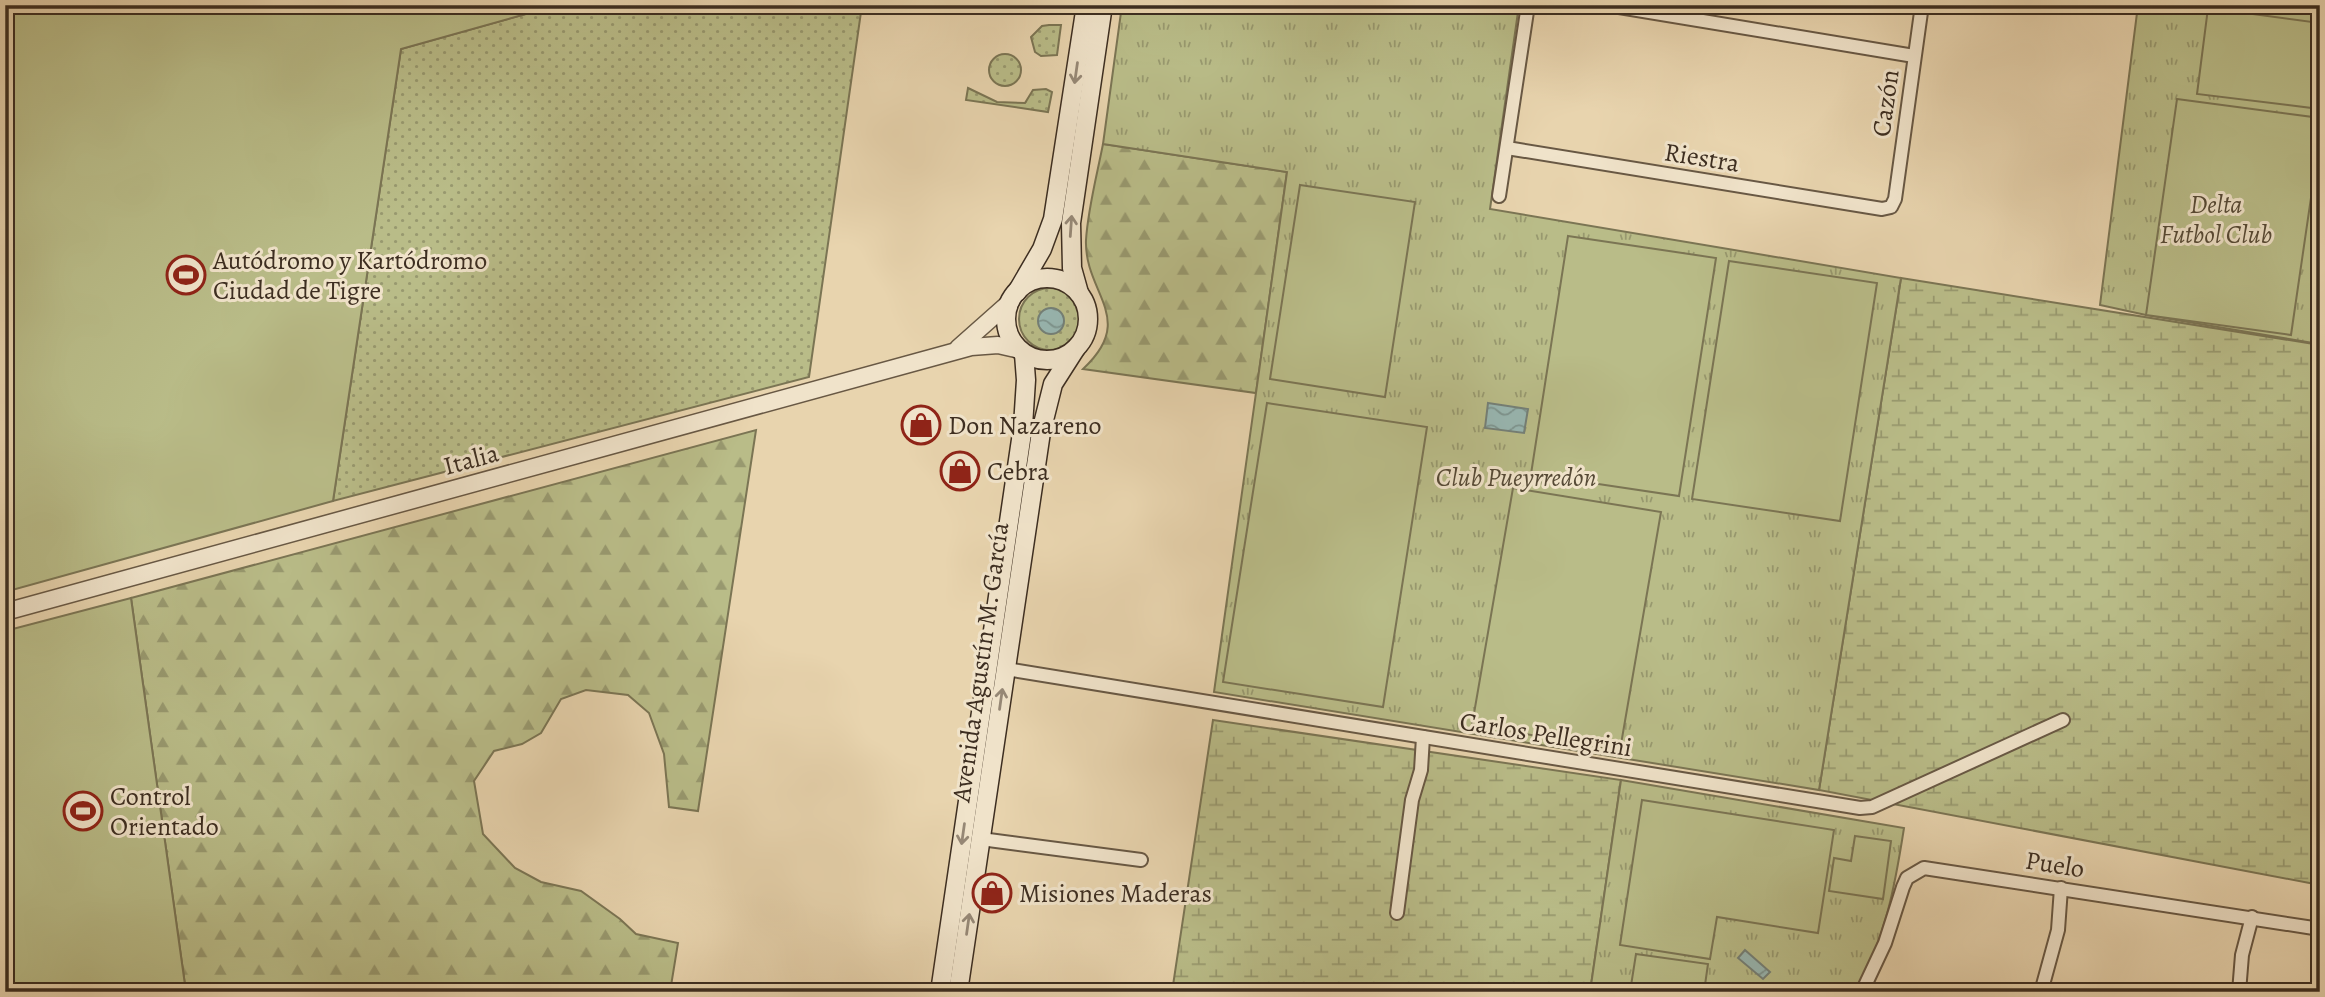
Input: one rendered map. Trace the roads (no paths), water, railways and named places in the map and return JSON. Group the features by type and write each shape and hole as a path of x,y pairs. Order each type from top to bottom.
{"main road":[{"path":"1086,5 1054,219 1042,248 1006,314 1011,338 1022,352 1042,360 1055,360 1066,356 1084,337 1088,324 1088,311 1079,293 1072,268 1070,223 1103,5"},
{"path":"1014,297 1027,284 1038,279 1051,278 1079,293"},
{"name":"Avenida Agustín M. García","path":"958,992 1046,405 1053,384 1076,348"},
{"name":"Avenida Agustín M. García","path":"940,992 1023,426 1026,380 1022,352"}],"street":[{"path":"1499,196 1528,5"},
{"path":"1607,5 1914,56"},
{"name":"Cazón","path":"1891,207 1895,199 1922,5"},
{"name":"Riestra","path":"1507,148 1882,209 1891,207"},
{"name":"Italia","path":"950,354 1014,297"},
{"name":"Italia","path":"5,611 982,345 1008,346 1022,352"},
{"name":"Carlos Pellegrini","path":"1006,669 1860,808 1872,807 2063,720"},
{"path":"1396,913 1412,800 1421,770 1423,737"},
{"path":"981,839 1142,860"},
{"name":"Puelo","path":"1862,992 1885,943 1907,878 1924,868 2320,929"},
{"path":"2041,992 2058,930 2062,888"},
{"path":"2239,992 2242,955 2252,917"}],"water":[{"path":"1051,308 1060,312 1064,321 1060,330 1051,334 1042,330 1038,321 1042,312"},
{"path":"1488,403 1528,409 1524,433 1485,428"},
{"path":"1745,950 1770,972 1763,979 1738,958"}],"place":[{"name":"Autódromo y Kartódromo Ciudad de Tigre","path":"186,275"},
{"name":"Don Nazareno","path":"921,425"},
{"name":"Cebra","path":"960,471"},
{"name":"Control Orientado","path":"83,811"},
{"name":"Misiones Maderas","path":"992,893"}],"park label":[{"name":"Delta Futbol Club","path":"2216,218"},
{"name":"Club Pueyrredón","path":"1516,477"}]}
